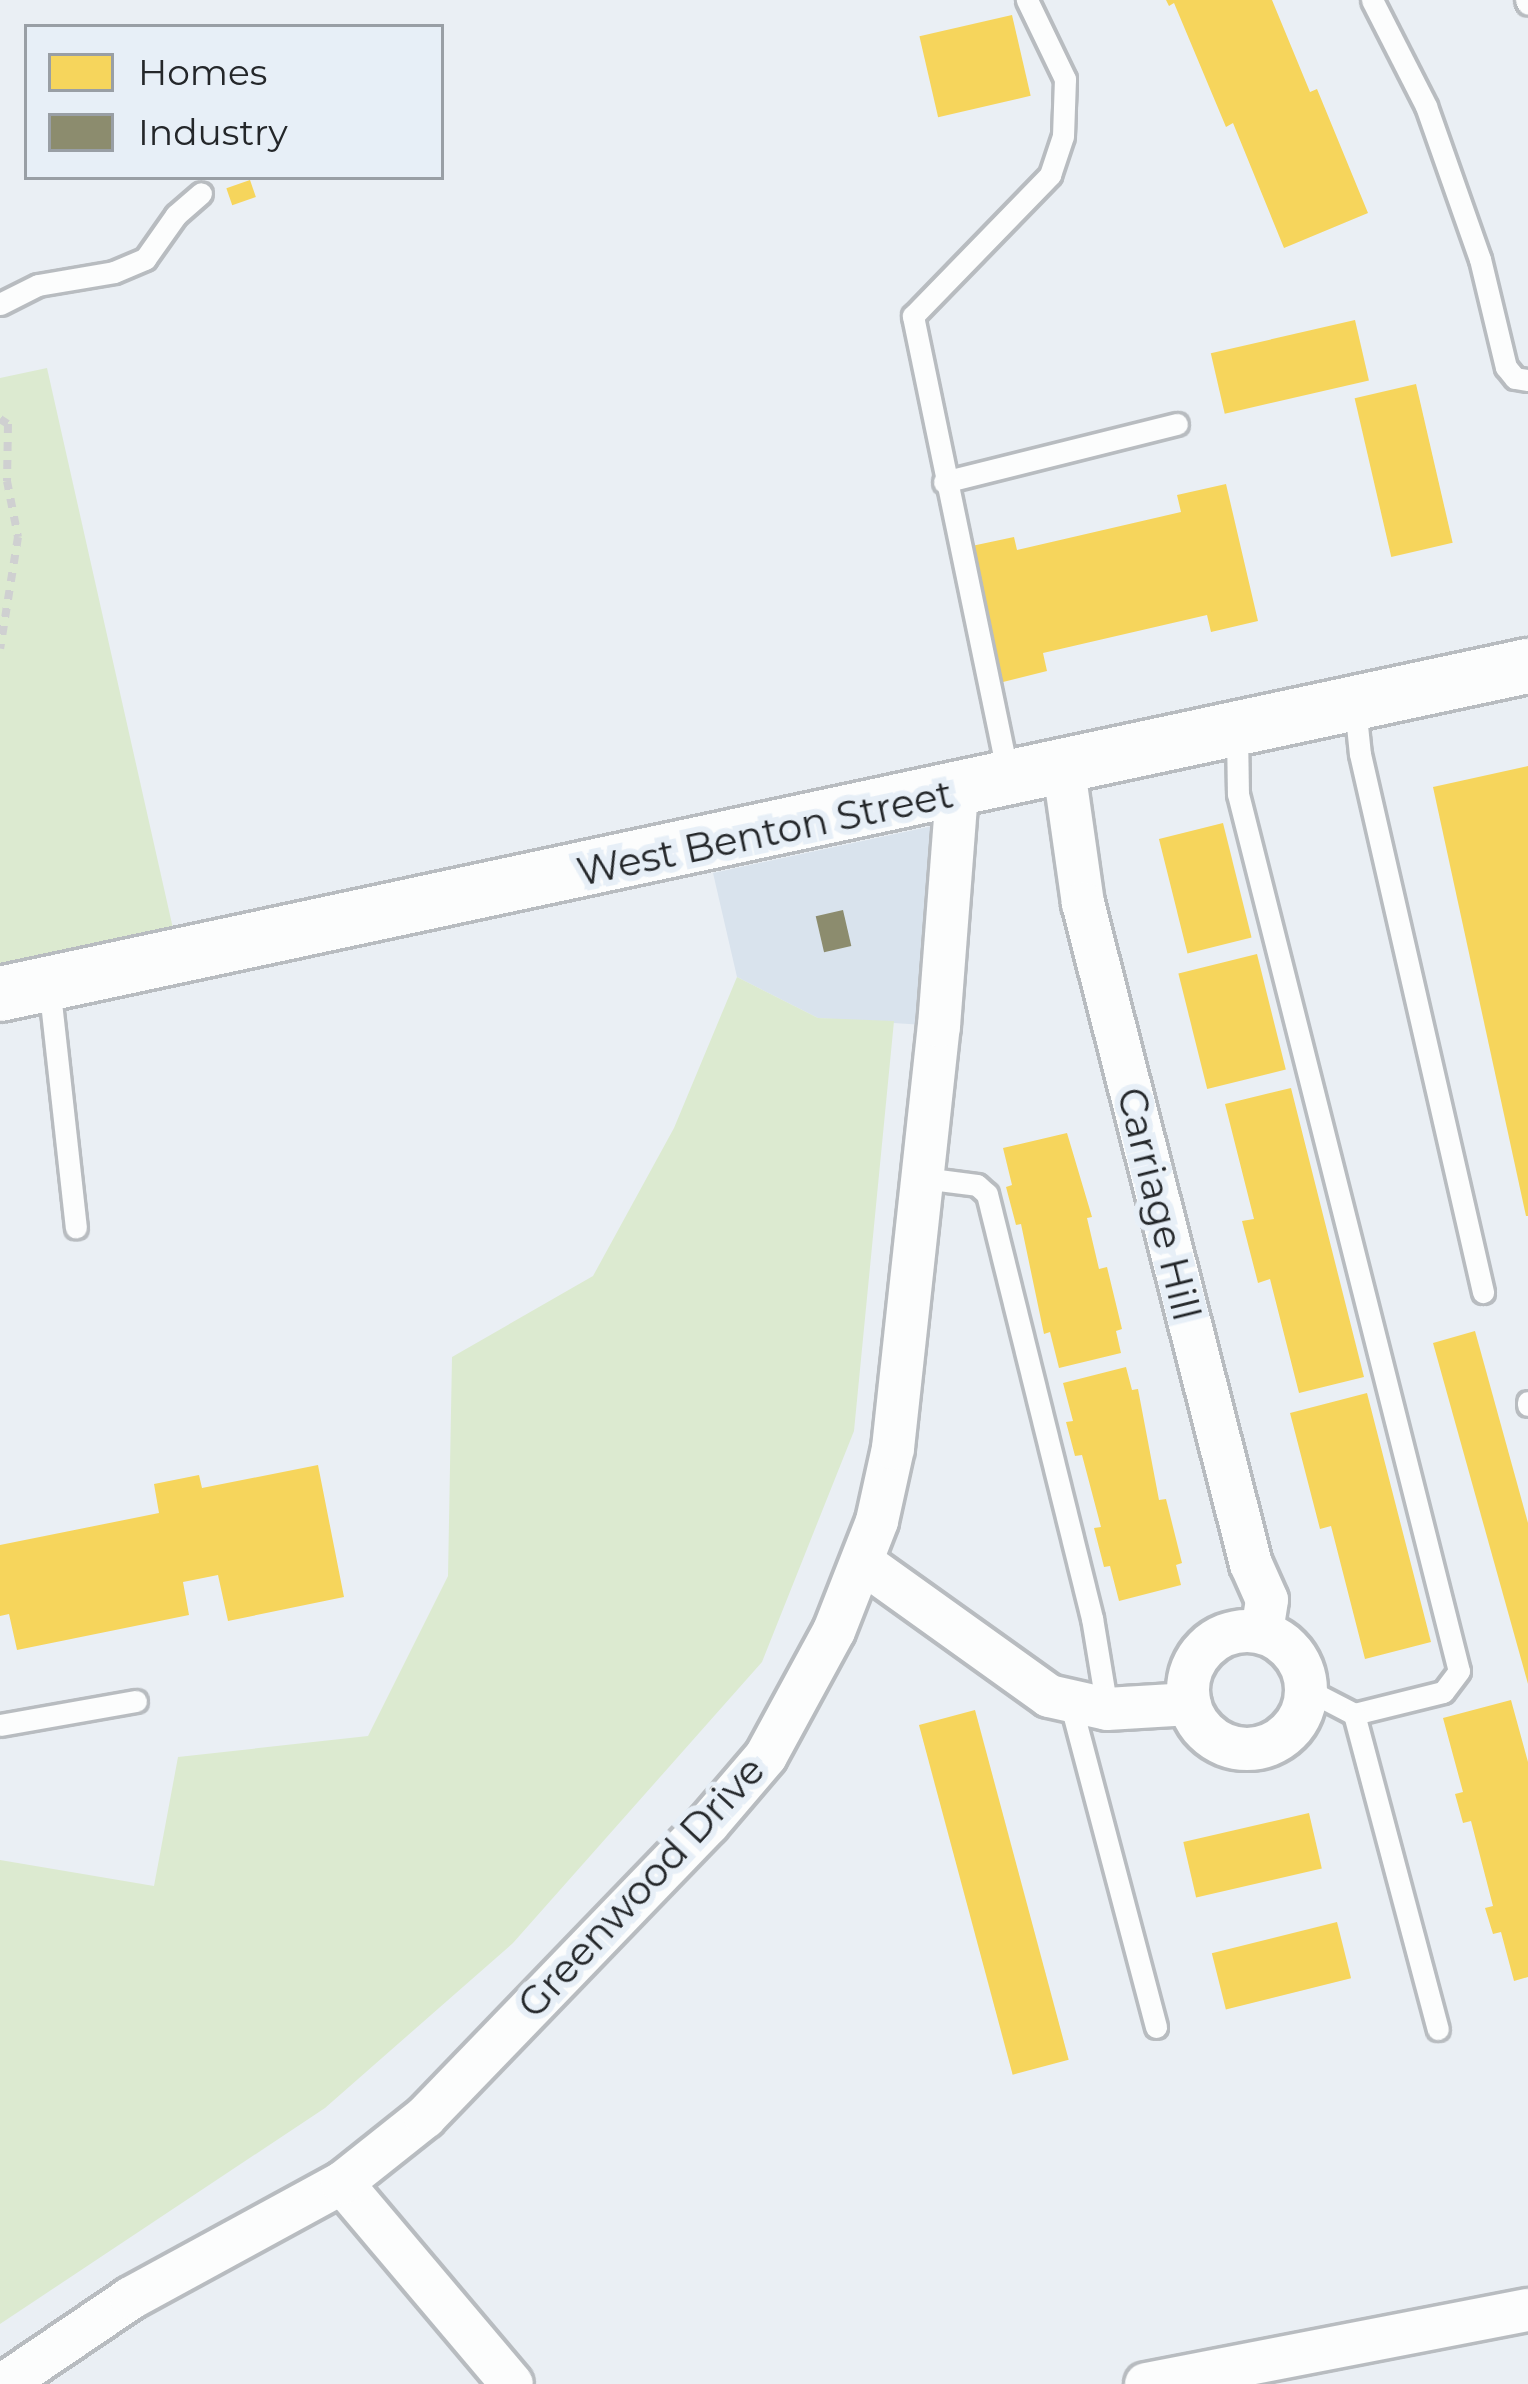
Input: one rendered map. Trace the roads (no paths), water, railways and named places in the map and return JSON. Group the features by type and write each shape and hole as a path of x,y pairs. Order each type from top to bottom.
{"street":[{"name":"West Benton Street","path":"24,989 1064,770 1528,666"},
{"name":"Carriage Hill","path":"1064,770 1083,903 1251,1564 1267,1600 1262,1633"},
{"name":"Greenwood Drive","path":"4,2384 130,2298 342,2183 425,2117 708,1824 766,1756 834,1631 862,1562 892,1448 923,1178 983,786"},
{"path":"862,1562 1049,1696 1089,1707 1190,1704"},
{"path":"1239,1632 1262,1633 1296,1657 1306,1689 1295,1725 1260,1748 1221,1744 1204,1732 1190,1704 1188,1681 1208,1646 1239,1632"},
{"path":"342,2183 512,2384"},
{"path":"1146,2384 1528,2310"}],"lane":[{"path":"983,786 944,482 913,316 1050,176 1064,136 1065,79 1027,0"},
{"path":"1372,0 1426,106 1480,260 1506,367 1515,378 1528,380"},
{"path":"0,304 14,292 38,284 114,272 146,259 176,215 201,193"},
{"path":"944,482 1177,424"},
{"path":"1355,705 1360,754 1483,1292"},
{"path":"1237,731 1238,794 1459,1671 1443,1692 1354,1714 1306,1689"},
{"path":"24,989 76,1228"},
{"path":"923,1178 977,1185 987,1194 1092,1618 1089,1707 1156,2027"},
{"path":"0,1725 136,1701"},
{"path":"1354,1714 1438,2029"}]}
